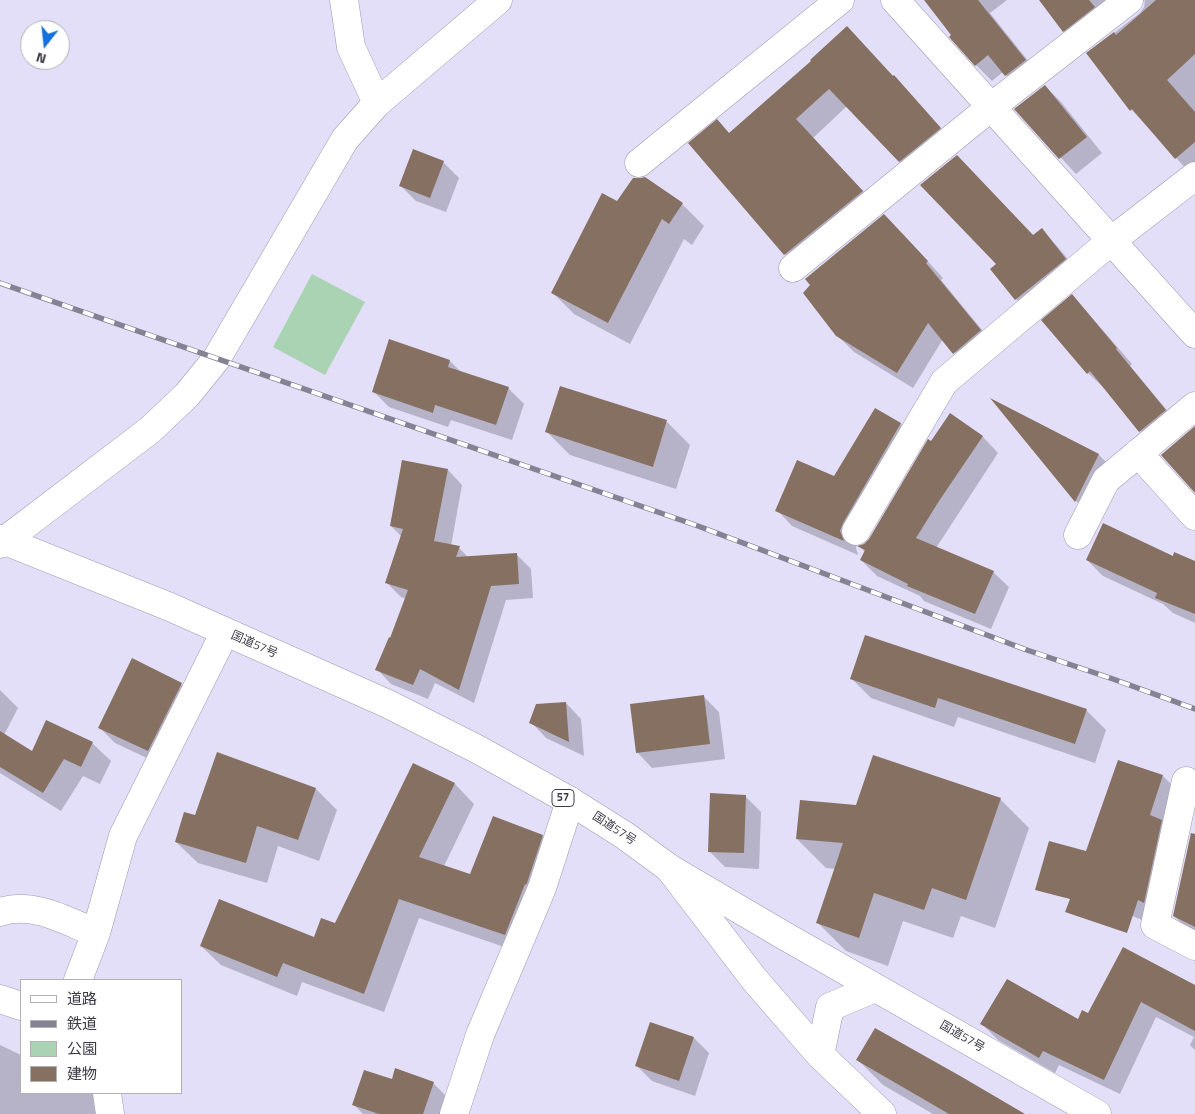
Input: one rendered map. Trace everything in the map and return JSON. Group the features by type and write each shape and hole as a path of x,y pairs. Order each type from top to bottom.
{"main road":[{"path":"344,0 351,47 377,103"},
{"path":"2,541 150,430 187,395 217,358 345,139 377,103 498,0"},
{"path":"639,163 840,0"},
{"path":"895,0 1195,334"},
{"path":"793,268 991,107 1129,0"},
{"path":"856,531 944,382 1111,241 1195,176"},
{"path":"1078,536 1106,480 1195,406"},
{"path":"1138,453 1195,516"},
{"name":"国道57号","path":"2,541 225,632 388,704 477,749 570,801 624,835 669,868 1097,1114"},
{"path":"78,979 96,933 123,836 225,632"},
{"path":"1186,781 1155,925 1195,946"},
{"path":"454,1114 480,1035 542,888 570,801"},
{"path":"669,868 754,979 820,1055 882,1114"},
{"path":"0,912 12,908 35,909 96,933"},
{"path":"820,1055 830,1007 875,988"},
{"path":"0,999 20,1006"},
{"path":"107,1094 110,1114"}],"green space":[{"path":"312,274 365,302 325,375 273,347"}],"building":[{"path":"924,0 978,0 1026,60 1005,76 988,55 975,66 949,37 951,35"},
{"path":"1039,0 1089,0 1095,7 1063,32"},
{"path":"1156,0 1195,0 1195,54 1167,80 1195,112 1195,142 1175,159 1132,109 1130,111 1086,53 1114,32 1116,35"},
{"path":"847,26 941,128 899,162 829,89 796,119 863,191 784,255 688,143 717,119 729,133 811,61"},
{"path":"1045,85 1087,137 1059,159 1014,109"},
{"path":"413,149 444,161 430,198 399,186"},
{"path":"957,155 1033,235 1042,228 1066,259 1015,300 990,269 996,264 920,185"},
{"path":"645,177 683,203 669,224 662,219 608,323 551,293 602,193 617,201 633,178"},
{"path":"884,214 928,261 926,263 981,330 953,354 928,323 897,373 836,336 803,293 810,285 805,279"},
{"path":"1072,294 1166,410 1139,432 1090,371 1087,374 1041,320"},
{"path":"389,339 450,360 448,367 509,387 496,425 435,405 433,413 372,392"},
{"path":"560,386 667,420 653,467 545,432"},
{"path":"990,398 1099,454 1075,502"},
{"path":"875,408 901,423 843,523 840,531 844,541 775,511 797,460 834,476"},
{"path":"950,413 983,436 916,538 994,571 975,614 907,586 908,584 860,560 865,550 857,546 864,544 869,539 928,439 931,441"},
{"path":"1195,426 1195,493 1161,455"},
{"path":"402,460 448,469 434,541 460,546 456,557 517,553 519,584 491,586 459,690 420,669 413,685 375,670 390,638 408,590 385,583 403,529 390,526"},
{"path":"1103,523 1173,556 1174,552 1195,561 1195,614 1155,598 1157,593 1086,560"},
{"path":"865,635 1087,709 1075,744 938,698 935,708 850,679"},
{"path":"132,658 182,683 148,751 98,728"},
{"path":"704,695 710,744 636,753 630,704"},
{"path":"566,702 569,742 529,723 536,704"},
{"path":"46,720 93,742 81,767 64,759 43,793 0,767 0,731 32,751"},
{"path":"217,752 316,788 298,840 257,826 246,863 175,842 184,812 195,815"},
{"path":"873,755 1001,798 966,900 932,888 924,910 874,893 859,938 816,923 843,843 796,839 800,800 856,805"},
{"path":"1118,760 1163,775 1150,815 1162,820 1144,903 1138,900 1127,933 1065,912 1070,899 1035,890 1049,841 1086,851"},
{"path":"413,763 455,783 419,857 470,874 493,816 543,835 527,883 505,935 399,899 364,994 283,963 277,977 200,946 219,899 314,937 321,918 335,923"},
{"path":"710,793 746,795 744,853 708,852"},
{"path":"1191,833 1195,834 1195,927 1173,916"},
{"path":"1123,947 1195,985 1195,1031 1141,1002 1104,1080 1043,1051 1039,1058 980,1024 1007,979 1078,1019 1082,1010 1088,1013"},
{"path":"650,1022 694,1037 679,1081 635,1066"},
{"path":"875,1028 1025,1114 949,1114 856,1060"},
{"path":"395,1068 434,1082 423,1114 379,1114 352,1105 364,1070 392,1079"}],"railway":[{"path":"0,283 698,526 1024,649 1195,709"}]}
